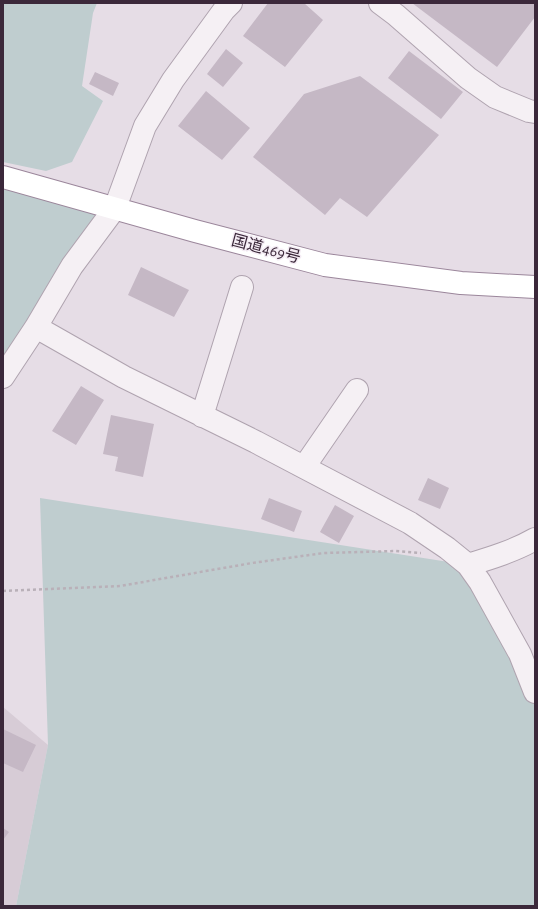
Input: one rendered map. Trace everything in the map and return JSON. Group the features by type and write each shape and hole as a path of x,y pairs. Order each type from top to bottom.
{"highway":[{"name":"国道469号","path":"3,177 195,231 325,265 461,283 535,287"}],"street":[{"path":"3,377 36,327 72,266 114,208 145,126 173,80 224,10 231,3"},
{"path":"380,3 396,15 468,78 495,97 535,112"},
{"path":"202,416 242,287"},
{"path":"36,327 124,377 256,442 410,523 447,548 468,566 480,582 520,654 535,692"},
{"path":"304,467 357,390"},
{"path":"468,566 523,546 535,539"}],"path":[{"path":"3,591 120,586 252,563 324,553 396,552 426,554"}],"shaded area":[{"path":"3,3 97,3 93,13 82,86 103,101 72,162 46,171 3,162"},
{"path":"3,182 115,208 3,366"},
{"path":"40,498 468,565 535,692 535,906 16,906 48,745"},
{"path":"3,707 48,745 16,906 3,906"}],"building":[{"path":"268,3 304,3 323,20 285,67 243,36"},
{"path":"412,3 535,3 535,17 497,67"},
{"path":"226,49 243,63 223,87 207,74"},
{"path":"409,51 463,92 441,119 388,78"},
{"path":"95,72 119,83 113,96 89,84"},
{"path":"360,76 439,135 367,217 340,198 325,215 253,157 304,94"},
{"path":"206,91 250,128 222,160 178,126"},
{"path":"141,267 189,290 174,317 128,295"},
{"path":"81,386 104,400 76,445 52,431"},
{"path":"111,415 154,424 143,477 115,471 118,457 103,454"},
{"path":"428,478 449,488 440,509 418,500"},
{"path":"269,498 302,511 294,532 261,519"},
{"path":"335,505 354,516 339,543 320,532"},
{"path":"3,729 36,745 23,772 3,763"},
{"path":"3,828 9,832 3,840"}]}
